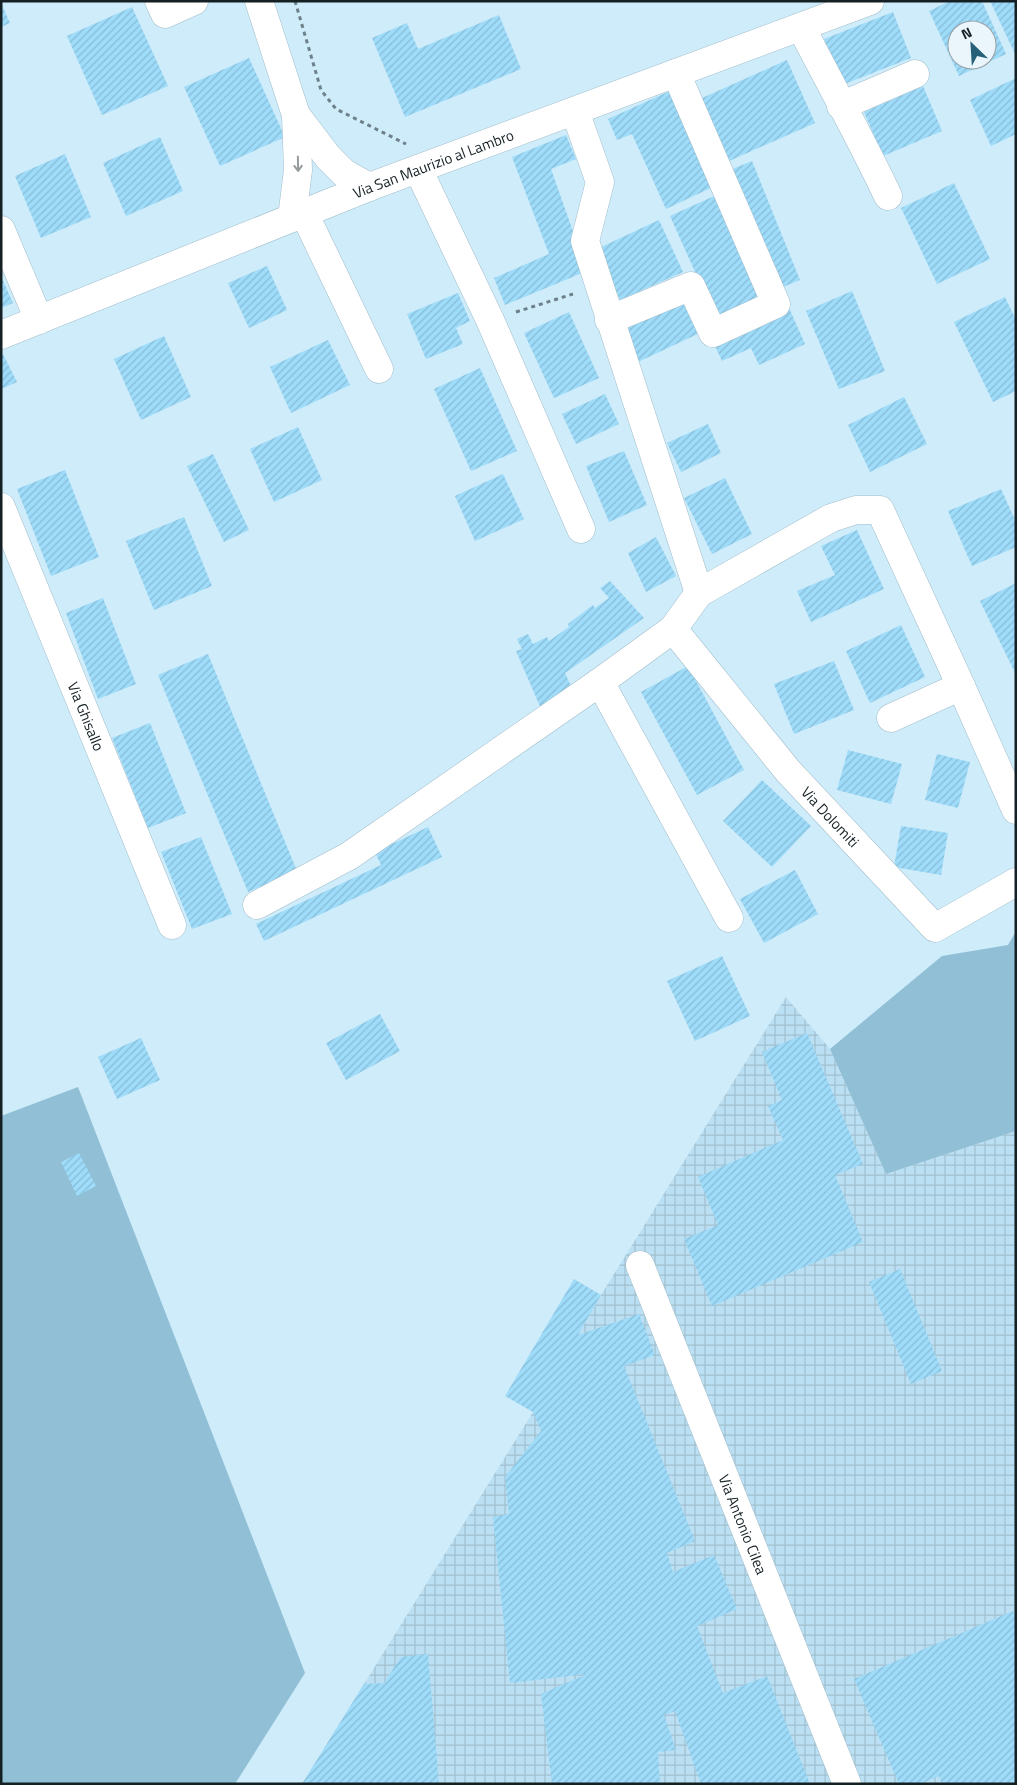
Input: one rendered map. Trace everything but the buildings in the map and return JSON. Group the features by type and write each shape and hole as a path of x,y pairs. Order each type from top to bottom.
{"street":[{"path":"159,1 165,14 194,1"},
{"path":"259,1 296,115 298,216 379,369"},
{"name":"Via San Maurizio al Lambro","path":"1,335 368,187 870,1"},
{"path":"801,27 841,106 864,145 888,196"},
{"path":"609,320 691,286 713,333 776,304 676,73"},
{"path":"841,106 916,74"},
{"path":"574,111 600,182 585,241 698,593"},
{"path":"296,115 328,157 344,173 368,187"},
{"path":"428,165 490,320 581,529"},
{"path":"1,230 38,320"},
{"name":"Via Ghisallo","path":"1,507 172,925"},
{"path":"256,905 348,856 600,682 673,630 698,593 831,518 856,510 880,510 962,686 1016,810"},
{"name":"Via Dolomiti","path":"673,630 788,771 935,928 1016,882"},
{"path":"600,682 729,918"},
{"path":"891,718 962,686"},
{"name":"Via Antonio Cilea","path":"640,1265 847,1784"}],"path":[{"path":"295,1 321,90 336,109 396,138 428,165"},
{"path":"490,320 600,286"}],"shaded area":[{"path":"1016,931 1016,1131 886,1174 830,1049 942,956 1008,945"},
{"path":"786,997 830,1049 886,1174 1016,1131 1016,1784 302,1784 533,1412 601,1295"},
{"path":"78,1087 305,1673 235,1784 1,1784 1,1116"}]}
